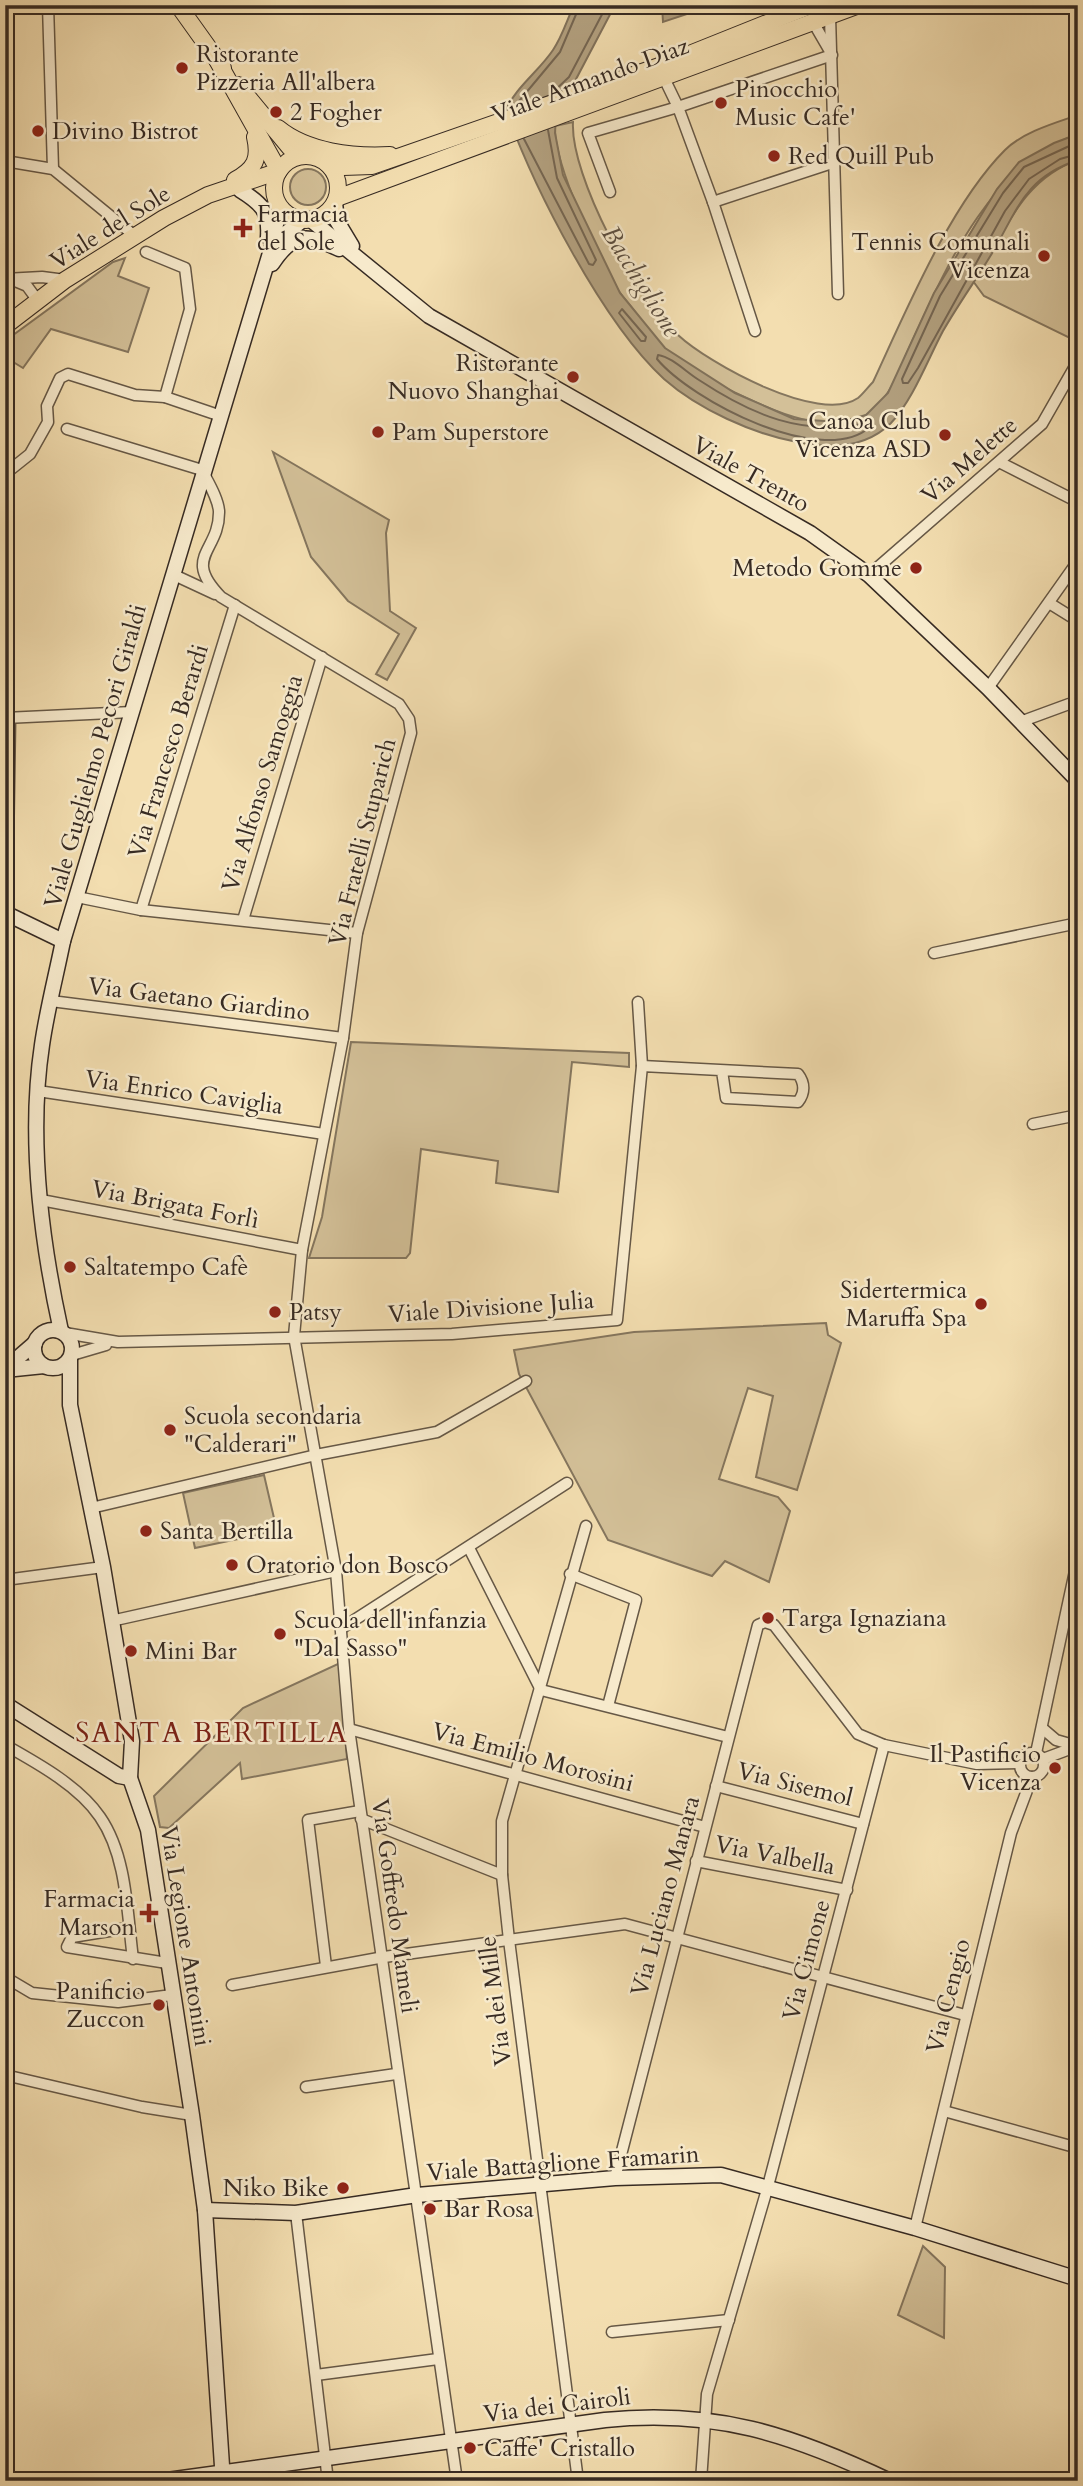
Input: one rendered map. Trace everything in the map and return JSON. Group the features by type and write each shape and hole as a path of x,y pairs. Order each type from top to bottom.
{"main road":[{"name":"Viale Armando Diaz","path":"336,201 509,125 812,5"},
{"name":"Viale Armando Diaz","path":"570,103 664,78 859,5"},
{"path":"182,8 217,60 253,129 279,171 277,200 290,216 307,220 321,217 336,201 339,183 328,164 290,148 217,60"},
{"path":"268,119 284,133 328,150 374,156 420,150"},
{"name":"Viale Armando Diaz","path":"328,164 343,167 372,166 509,125"},
{"path":"208,195 254,166 258,150 253,129"},
{"path":"279,171 293,158 312,156"},
{"name":"Viale del Sole","path":"5,326 65,280 208,195 279,171"},
{"name":"Viale del Sole","path":"208,195 240,190 277,200"}],"street":[{"path":"48,5 53,169"},
{"path":"830,16 838,294"},
{"path":"813,22 832,55"},
{"path":"610,192 588,133 678,107 832,55"},
{"path":"664,78 678,107 713,202 755,331"},
{"path":"5,161 53,169 136,237"},
{"path":"713,202 835,162"},
{"path":"240,190 261,204 268,219 258,286"},
{"name":"Viale Guglielmo Pecori Giraldi","path":"63,1332 52,1295 41,1200 38,1091 42,1046 63,941 202,470 221,416 258,286 274,243 277,200"},
{"name":"Viale Trento","path":"336,201 337,221 361,259"},
{"path":"274,243 307,220"},
{"name":"Viale Trento","path":"307,220 361,259 429,316 810,533 869,575 988,688 1078,781"},
{"path":"258,286 283,247 301,238 323,241 361,259"},
{"path":"146,252 185,268 190,309 165,397"},
{"path":"7,279 41,277 65,280"},
{"path":"7,279 27,286 38,302"},
{"name":"Via Melette","path":"869,575 1042,424 1077,362"},
{"path":"5,474 24,461 48,422 47,406 60,378 68,374 135,395 165,397 221,416"},
{"path":"67,429 202,470"},
{"path":"1000,463 1078,502"},
{"name":"Via Fratelli Stuparich","path":"202,470 219,508 203,572 205,580 221,597 400,705 409,719 411,733 357,933 342,1038 302,1250 294,1336"},
{"path":"988,688 1078,561"},
{"path":"172,574 221,597"},
{"path":"1049,603 1078,621"},
{"name":"Via Francesco Berardi","path":"141,910 235,605"},
{"name":"Via Alfonso Samoggia","path":"243,920 322,657"},
{"path":"1020,722 1069,704"},
{"path":"63,941 6,914 8,718 132,712"},
{"path":"77,897 141,910 357,933"},
{"path":"934,953 1078,923"},
{"name":"Via Gaetano Giardino","path":"51,1001 342,1038"},
{"path":"638,1002 642,1066 798,1074 804,1089 798,1102 726,1098 722,1071"},
{"name":"Viale Divisione Julia","path":"63,1332 118,1342 452,1334 617,1320 642,1066"},
{"name":"Via Enrico Caviglia","path":"38,1091 324,1134"},
{"path":"1033,1124 1078,1115"},
{"name":"Via Brigata Forlì","path":"41,1200 302,1250"},
{"name":"Viale Guglielmo Pecori Giraldi","path":"38,1338 52,1295"},
{"path":"52,1330 63,1332 72,1343 71,1357 61,1367 5,1369 38,1338 52,1330"},
{"name":"Via Goffredo Mameli","path":"294,1336 336,1572 348,1729 384,1957 396,2074 417,2195 457,2481"},
{"path":"38,1338 35,1355 47,1367"},
{"name":"Viale Divisione Julia","path":"71,1357 118,1342"},
{"name":"Via Legione Antonini","path":"71,1357 70,1405 103,1567 132,1741 130,1778 148,1830 205,2210 222,2477"},
{"name":"Via Legione Antonini","path":"47,1367 70,1405"},
{"path":"91,1508 316,1455 437,1432 526,1381"},
{"path":"342,1628 567,1483"},
{"name":"Via dei Mille","path":"578,2481 538,2185 509,1940 502,1875 502,1821 541,1690 570,1574 586,1526"},
{"path":"469,1548 541,1690 728,1737"},
{"path":"1077,1746 1039,1756 1026,1754 1020,1763 1021,1771 1032,1777 1042,1772 1039,1756 1042,1728 1078,1557"},
{"path":"5,1580 103,1567"},
{"path":"111,1621 336,1572"},
{"path":"570,1574 636,1600 608,1706"},
{"name":"Via Luciano Manara","path":"615,2178 675,1937 758,1625 765,1622 774,1625 858,1734 884,1745"},
{"path":"5,1704 119,1776 130,1778"},
{"path":"1042,1728 1056,1740 1077,1746"},
{"name":"Via Emilio Morosini","path":"348,1729 517,1773 705,1827"},
{"path":"5,1745 64,1783 100,1817 120,1866 133,1959"},
{"path":"884,1745 977,1764 1020,1763"},
{"name":"Via Cimone","path":"701,2481 703,2419 768,2186 884,1745"},
{"name":"Via Cengio","path":"915,2228 1011,1833 1032,1777"},
{"name":"Via Sisemol","path":"716,1786 863,1824"},
{"path":"326,1966 307,1820 360,1815 502,1875"},
{"name":"Via Valbella","path":"696,1861 847,1890"},
{"path":"232,1985 326,1966 625,1924 965,2015"},
{"path":"128,1928 72,1937 67,1947 167,1963"},
{"path":"5,1977 32,1993 118,2002 172,1995"},
{"path":"306,2087 396,2074"},
{"path":"5,2075 142,2107 192,2115"},
{"path":"944,2111 1078,2148"},
{"name":"Viale Battaglione Framarin","path":"205,2210 296,2213 417,2195 615,2178 721,2175 915,2228 1078,2279"},
{"path":"296,2213 328,2481"},
{"path":"612,2332 729,2320"},
{"path":"316,2375 438,2359"},
{"name":"Via dei Cairoli","path":"160,2481 222,2477 326,2459 570,2425 641,2416 678,2415 746,2426 789,2438 890,2481"}],"shaded area":[{"path":"1078,115 1078,134 1047,149 1020,169 996,193 975,221 956,251 882,401 866,415 842,423 801,419 764,406 711,381 663,347 623,297 591,240 562,164 555,126 573,122 582,173 609,236 644,295 678,335 713,360 765,387 818,403 840,404 858,398 873,382 931,260 966,199 985,173 1005,150 1021,138"},
{"name":"Tennis Comunali Vicenza","path":"1078,160 1078,342 984,296 973,281 1028,195 1042,180"},
{"path":"308,169 321,174 326,187 321,200 308,205 295,200 290,187 295,174"},
{"path":"125,258 118,276 149,288 128,352 51,329 23,368 5,357 5,341 113,262"},
{"path":"273,452 389,520 386,533 390,611 416,628 387,680 376,674 399,634 348,601 311,557"},
{"path":"351,1042 629,1053 629,1067 572,1062 558,1192 496,1183 498,1161 421,1149 410,1253 406,1258 309,1258 322,1217"},
{"path":"826,1323 828,1335 841,1343 797,1490 756,1477 773,1396 748,1388 719,1479 778,1497 790,1511 769,1582 725,1561 712,1576 608,1540 519,1374 514,1350 634,1332"},
{"path":"264,1475 277,1531 195,1548 183,1493"},
{"path":"340,1663 347,1759 242,1779 240,1763 169,1828 160,1827 154,1796 243,1708"},
{"path":"923,2246 945,2267 944,2338 898,2315"}],"water":[{"name":"Bacchiglione","path":"574,5 615,5 575,81 557,97 555,133 563,175 620,293 665,348 735,393 794,419 840,422 866,415 888,393 934,293 997,189 1019,162 1054,143 1078,134 1078,160 1046,175 1017,208 943,331 906,403 881,432 859,442 834,446 809,444 762,433 727,419 693,400 664,379 641,355 595,290 573,253 518,142 506,110 515,94 553,50"},
{"path":"662,5 714,5 663,22"}],"place":[{"name":"Ristorante Pizzeria All'albera","path":"182,68"},
{"name":"Pinocchio Music Cafe'","path":"721,103"},
{"name":"2 Fogher","path":"276,112"},
{"name":"Divino Bistrot","path":"38,131"},
{"name":"Red Quill Pub","path":"774,156"},
{"name":"Farmacia del Sole","path":"243,228"},
{"name":"Tennis Comunali Vicenza","path":"1044,256"},
{"name":"Ristorante Nuovo Shanghai","path":"573,377"},
{"name":"Pam Superstore","path":"378,432"},
{"name":"Canoa Club Vicenza ASD","path":"945,435"},
{"name":"Metodo Gomme","path":"916,568"},
{"name":"Saltatempo Cafè","path":"70,1267"},
{"name":"Sidertermica Maruffa Spa","path":"981,1304"},
{"name":"Patsy","path":"275,1312"},
{"name":"Scuola secondaria \"Calderari\"","path":"170,1430"},
{"name":"Santa Bertilla","path":"146,1531"},
{"name":"Oratorio don Bosco","path":"232,1565"},
{"name":"Targa Ignaziana","path":"768,1618"},
{"name":"Scuola dell'infanzia \"Dal Sasso\"","path":"280,1634"},
{"name":"Mini Bar","path":"131,1651"},
{"name":"Il Pastificio Vicenza","path":"1055,1768"},
{"name":"Farmacia Marson","path":"149,1913"},
{"name":"Panificio Zuccon","path":"159,2005"},
{"name":"Niko Bike","path":"343,2188"},
{"name":"Bar Rosa","path":"430,2209"},
{"name":"Caffe' Cristallo","path":"470,2448"}],"district":[{"name":"SANTA BERTILLA","path":"212,1732"}]}
